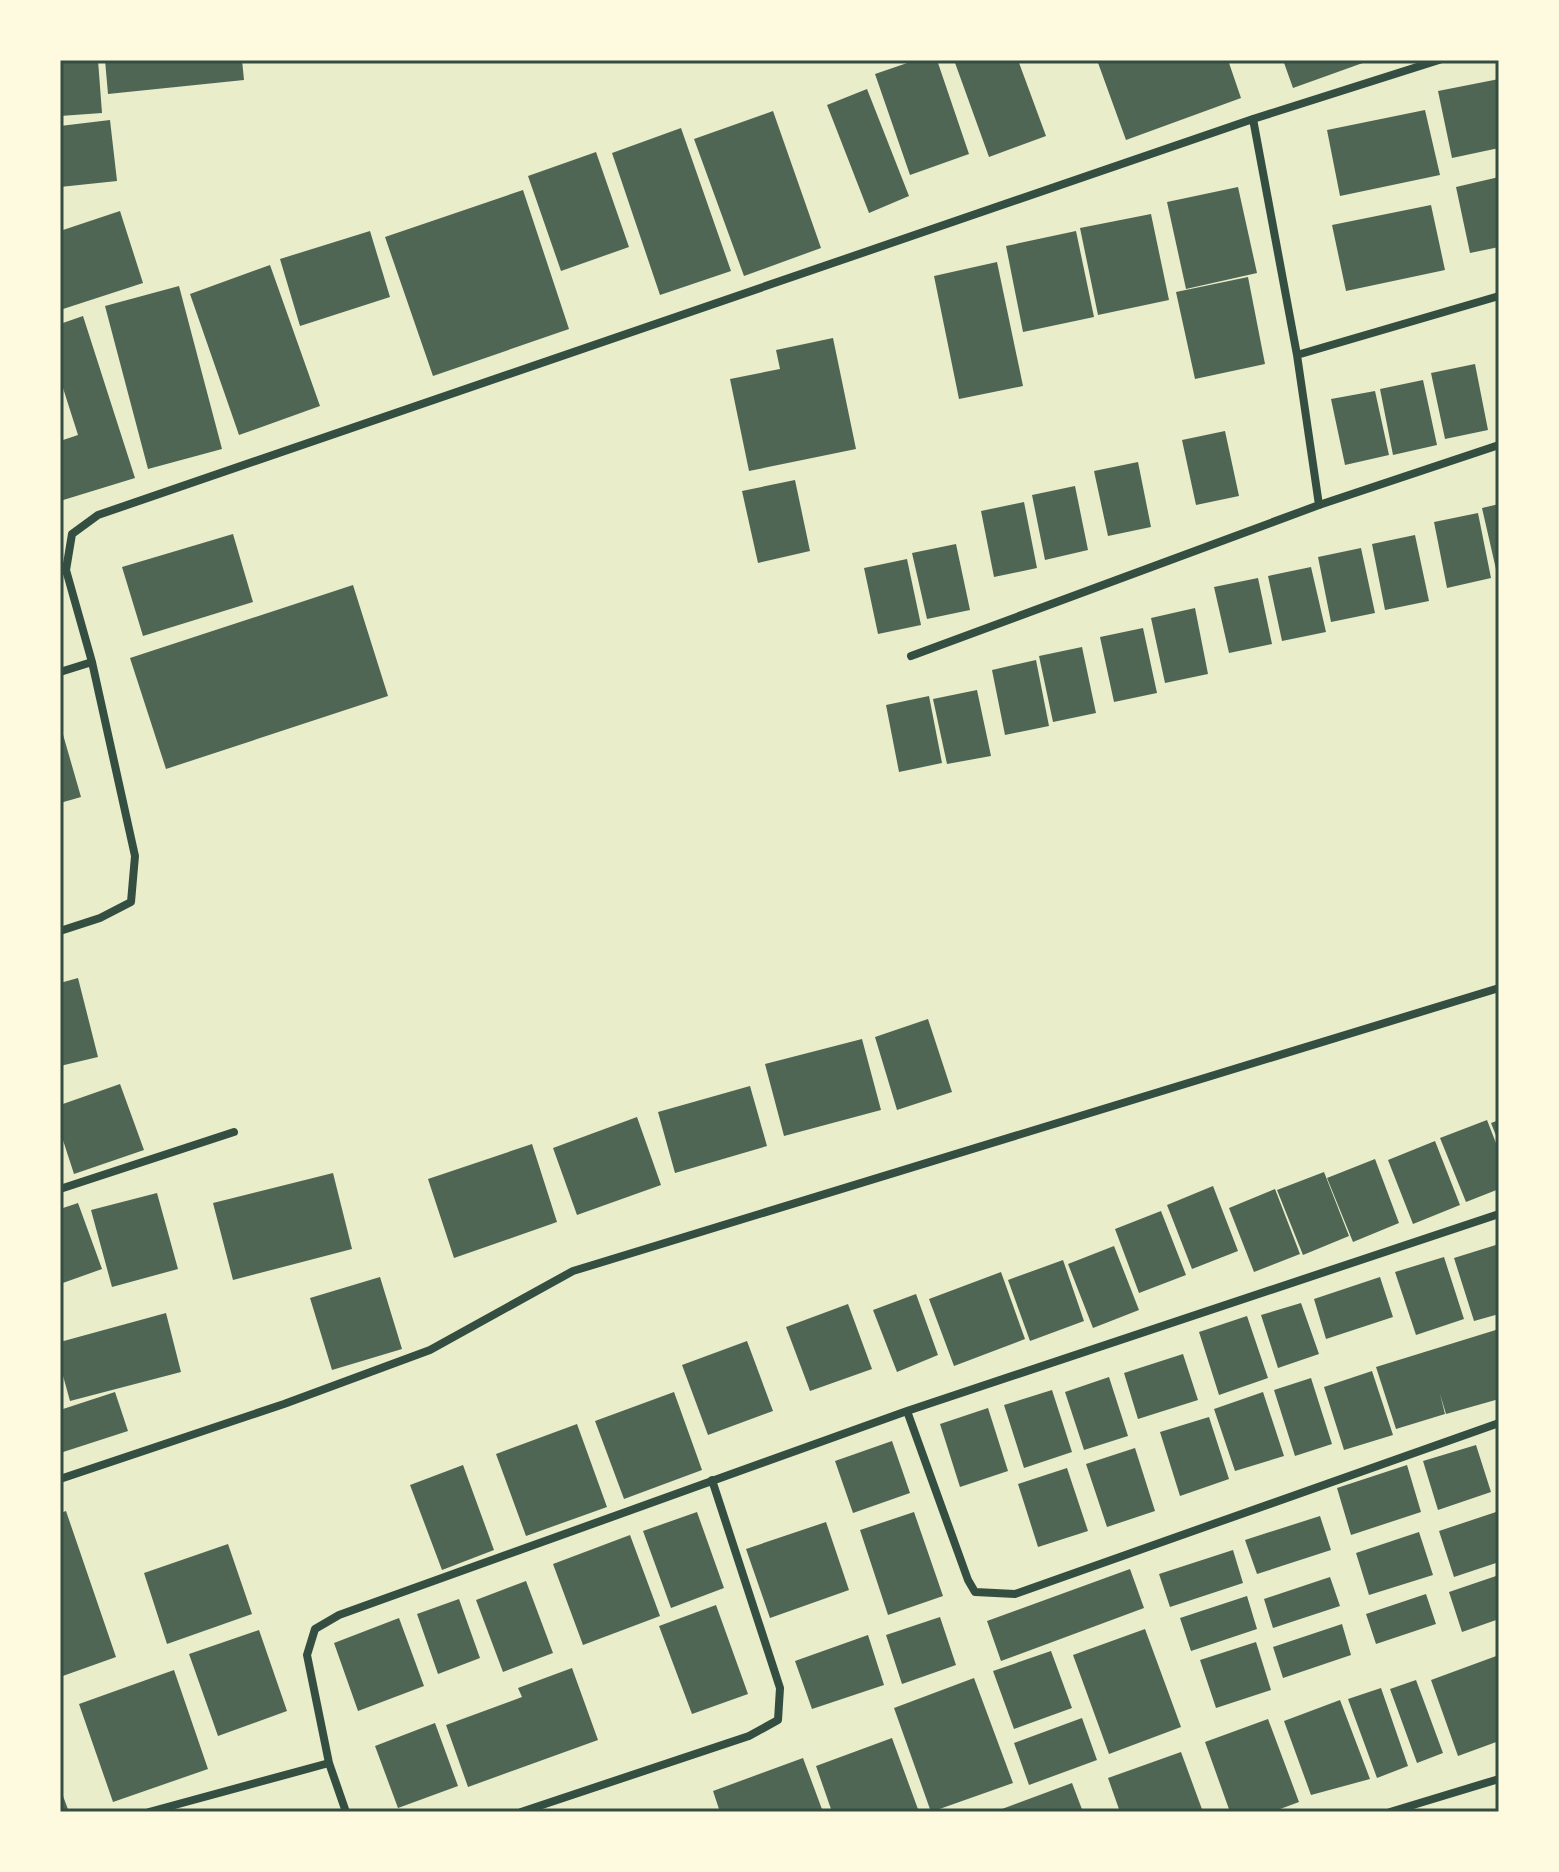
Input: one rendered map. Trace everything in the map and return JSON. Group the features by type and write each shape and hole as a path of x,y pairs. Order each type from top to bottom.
{"street":[{"path":"60,931 100,918 131,902 135,856 92,662 66,570 72,534 98,515 1253,119 1439,60"},
{"path":"1253,119 1297,355 1319,505"},
{"path":"1297,355 1499,296"},
{"path":"911,656 1319,505 1499,445"},
{"path":"60,672 92,662"},
{"path":"60,1479 284,1404 430,1350 573,1271 1499,988"},
{"path":"60,1189 234,1132"},
{"path":"346,1812 329,1763 307,1655 315,1629 339,1615 907,1411 1499,1214"},
{"path":"907,1411 968,1580 975,1592 993,1595 1015,1594 1499,1423"},
{"path":"521,1812 749,1736 778,1720 780,1688 712,1480"},
{"path":"149,1812 329,1763"},
{"path":"1390,1812 1499,1779"}],"building":[{"path":"60,60 98,60 102,113 60,116"},
{"path":"105,60 242,60 244,80 108,94"},
{"path":"916,60 937,60 969,154 910,175 875,74"},
{"path":"954,60 1018,60 1046,136 989,157"},
{"path":"1097,60 1228,60 1241,98 1126,140"},
{"path":"1283,60 1371,60 1293,88"},
{"path":"1499,79 1499,148 1452,158 1438,91"},
{"path":"867,89 909,196 869,213 827,105"},
{"path":"1425,110 1440,175 1340,196 1327,130"},
{"path":"773,111 821,248 744,276 694,139"},
{"path":"110,120 117,181 60,187 60,126"},
{"path":"681,128 731,271 660,295 612,153"},
{"path":"596,152 629,247 561,271 528,176"},
{"path":"1499,177 1499,247 1470,253 1456,187"},
{"path":"1238,187 1257,273 1186,289 1167,202"},
{"path":"523,190 569,329 433,376 385,237"},
{"path":"1431,205 1445,270 1346,291 1332,225"},
{"path":"120,211 143,283 60,310 60,231"},
{"path":"1151,214 1169,300 1098,315 1080,228"},
{"path":"370,231 390,297 300,326 280,259"},
{"path":"1076,231 1094,317 1023,332 1006,246"},
{"path":"997,262 1023,386 959,399 934,276"},
{"path":"270,265 320,406 239,435 190,294"},
{"path":"1248,277 1265,364 1195,379 1176,292"},
{"path":"179,286 222,449 148,469 105,306"},
{"path":"83,316 135,478 60,501 60,441 78,435 63,388 60,389 60,324"},
{"path":"833,338 856,449 749,471 730,379 780,369 776,350"},
{"path":"1475,364 1488,430 1445,439 1431,373"},
{"path":"1423,380 1437,445 1393,455 1380,389"},
{"path":"1375,391 1389,455 1345,465 1331,399"},
{"path":"1225,431 1239,496 1196,505 1182,440"},
{"path":"1138,462 1151,527 1108,536 1094,471"},
{"path":"795,480 810,551 758,563 742,491"},
{"path":"1075,486 1088,550 1045,560 1032,495"},
{"path":"1024,502 1037,568 994,577 981,511"},
{"path":"1499,504 1499,578 1498,578 1482,508"},
{"path":"1478,513 1491,578 1447,588 1434,522"},
{"path":"233,534 253,602 143,636 122,567"},
{"path":"1415,535 1429,601 1385,610 1372,544"},
{"path":"956,544 970,610 927,619 912,553"},
{"path":"1361,548 1375,613 1331,622 1318,557"},
{"path":"907,559 921,625 878,634 864,568"},
{"path":"1311,567 1326,632 1282,641 1268,576"},
{"path":"1258,578 1272,644 1229,653 1214,587"},
{"path":"353,585 388,696 166,769 130,658"},
{"path":"1195,608 1208,674 1165,683 1151,618"},
{"path":"1143,628 1157,693 1114,702 1100,637"},
{"path":"1082,647 1096,713 1053,722 1039,656"},
{"path":"1036,660 1049,726 1005,735 992,670"},
{"path":"977,690 991,756 947,764 933,699"},
{"path":"929,696 942,763 899,772 886,705"},
{"path":"60,724 81,797 60,803"},
{"path":"78,978 98,1057 60,1066 60,983"},
{"path":"928,1019 952,1092 897,1110 875,1037"},
{"path":"862,1039 881,1110 784,1136 765,1064"},
{"path":"120,1084 144,1150 74,1174 60,1131 60,1105"},
{"path":"750,1086 767,1146 675,1173 658,1112"},
{"path":"637,1117 661,1185 577,1215 553,1148"},
{"path":"1487,1120 1499,1151 1499,1189 1466,1202 1440,1138"},
{"path":"1499,1120 1499,1143 1491,1123"},
{"path":"1435,1141 1460,1205 1413,1224 1388,1160"},
{"path":"532,1144 557,1222 454,1258 428,1179"},
{"path":"1375,1159 1399,1223 1353,1242 1327,1178"},
{"path":"1324,1172 1349,1236 1303,1255 1277,1190"},
{"path":"333,1173 352,1249 233,1280 213,1203"},
{"path":"1213,1186 1238,1251 1192,1269 1167,1205"},
{"path":"1275,1189 1300,1254 1254,1272 1229,1208"},
{"path":"157,1193 178,1269 112,1287 91,1210"},
{"path":"78,1203 102,1269 60,1284 60,1209"},
{"path":"1161,1211 1186,1275 1139,1293 1115,1229"},
{"path":"1499,1244 1499,1314 1474,1321 1454,1258"},
{"path":"1114,1246 1139,1310 1093,1328 1068,1264"},
{"path":"1444,1257 1464,1319 1416,1335 1395,1272"},
{"path":"1063,1260 1084,1321 1030,1341 1008,1280"},
{"path":"1001,1272 1025,1339 954,1366 929,1299"},
{"path":"380,1277 402,1349 332,1370 310,1298"},
{"path":"1380,1277 1393,1317 1326,1339 1314,1299"},
{"path":"916,1294 938,1355 897,1372 873,1310"},
{"path":"1301,1303 1319,1354 1278,1368 1261,1315"},
{"path":"848,1304 872,1369 810,1391 786,1327"},
{"path":"166,1313 181,1372 70,1401 60,1365 60,1342"},
{"path":"1247,1316 1268,1378 1219,1395 1199,1332"},
{"path":"1499,1329 1499,1399 1446,1414 1440,1394 1445,1414 1396,1429 1376,1367"},
{"path":"747,1341 773,1411 708,1435 682,1365"},
{"path":"1183,1354 1198,1400 1138,1419 1124,1373"},
{"path":"1372,1371 1393,1435 1344,1450 1324,1387"},
{"path":"1109,1377 1128,1436 1084,1450 1065,1392"},
{"path":"1311,1378 1332,1444 1295,1456 1274,1390"},
{"path":"1052,1390 1072,1452 1024,1468 1004,1405"},
{"path":"115,1392 128,1431 60,1453 60,1410"},
{"path":"674,1392 702,1470 624,1499 595,1421"},
{"path":"1263,1392 1284,1456 1235,1471 1214,1409"},
{"path":"988,1408 1008,1471 960,1487 940,1424"},
{"path":"1209,1417 1229,1479 1180,1496 1160,1432"},
{"path":"577,1424 607,1507 526,1536 496,1454"},
{"path":"892,1441 910,1493 853,1513 835,1461"},
{"path":"1476,1445 1491,1492 1438,1510 1423,1461"},
{"path":"1135,1448 1155,1511 1107,1527 1086,1464"},
{"path":"463,1465 494,1550 442,1570 410,1485"},
{"path":"1407,1465 1421,1512 1351,1535 1337,1488"},
{"path":"1067,1468 1088,1531 1038,1547 1018,1484"},
{"path":"66,1511 116,1657 60,1677 60,1513"},
{"path":"1499,1511 1499,1562 1454,1577 1439,1531"},
{"path":"697,1512 724,1588 671,1608 643,1531"},
{"path":"914,1512 943,1596 888,1615 860,1530"},
{"path":"1320,1516 1331,1550 1257,1574 1245,1540"},
{"path":"826,1522 849,1590 770,1618 746,1549"},
{"path":"1419,1532 1433,1575 1369,1595 1356,1553"},
{"path":"630,1535 660,1616 583,1645 553,1564"},
{"path":"228,1544 252,1614 167,1644 144,1573"},
{"path":"1233,1550 1243,1583 1170,1607 1159,1574"},
{"path":"1130,1569 1144,1608 1001,1661 987,1621"},
{"path":"1499,1575 1499,1619 1462,1632 1449,1592"},
{"path":"1330,1577 1340,1606 1273,1628 1264,1599"},
{"path":"526,1581 553,1653 503,1672 476,1600"},
{"path":"1426,1594 1436,1624 1376,1644 1366,1614"},
{"path":"1247,1596 1257,1629 1191,1651 1180,1618"},
{"path":"459,1599 480,1658 438,1674 417,1614"},
{"path":"716,1605 748,1694 692,1714 659,1626"},
{"path":"940,1617 956,1665 902,1684 886,1635"},
{"path":"399,1618 424,1686 358,1711 334,1643"},
{"path":"1342,1624 1351,1655 1283,1678 1273,1647"},
{"path":"1145,1629 1181,1727 1109,1754 1073,1655"},
{"path":"259,1630 287,1711 218,1736 189,1654"},
{"path":"868,1635 884,1685 812,1709 795,1661"},
{"path":"1256,1642 1271,1690 1216,1708 1200,1660"},
{"path":"1051,1651 1072,1708 1014,1729 993,1671"},
{"path":"1499,1655 1499,1741 1458,1756 1431,1680"},
{"path":"572,1668 598,1740 468,1787 446,1725 522,1697 518,1688"},
{"path":"174,1670 208,1769 113,1802 79,1704"},
{"path":"974,1678 1013,1783 931,1812 894,1708"},
{"path":"1416,1680 1443,1753 1417,1763 1390,1689"},
{"path":"1381,1688 1408,1766 1377,1778 1348,1699"},
{"path":"1340,1700 1370,1779 1311,1795 1284,1721"},
{"path":"1082,1718 1097,1760 1029,1785 1014,1743"},
{"path":"1268,1719 1299,1802 1272,1812 1230,1812 1205,1742"},
{"path":"435,1723 458,1786 398,1808 375,1746"},
{"path":"892,1738 919,1812 832,1812 816,1766"},
{"path":"1181,1752 1203,1812 1120,1812 1108,1778"},
{"path":"803,1758 823,1812 720,1812 713,1791"},
{"path":"1072,1783 1083,1812 994,1812"},
{"path":"60,1788 69,1812 60,1812"}]}
